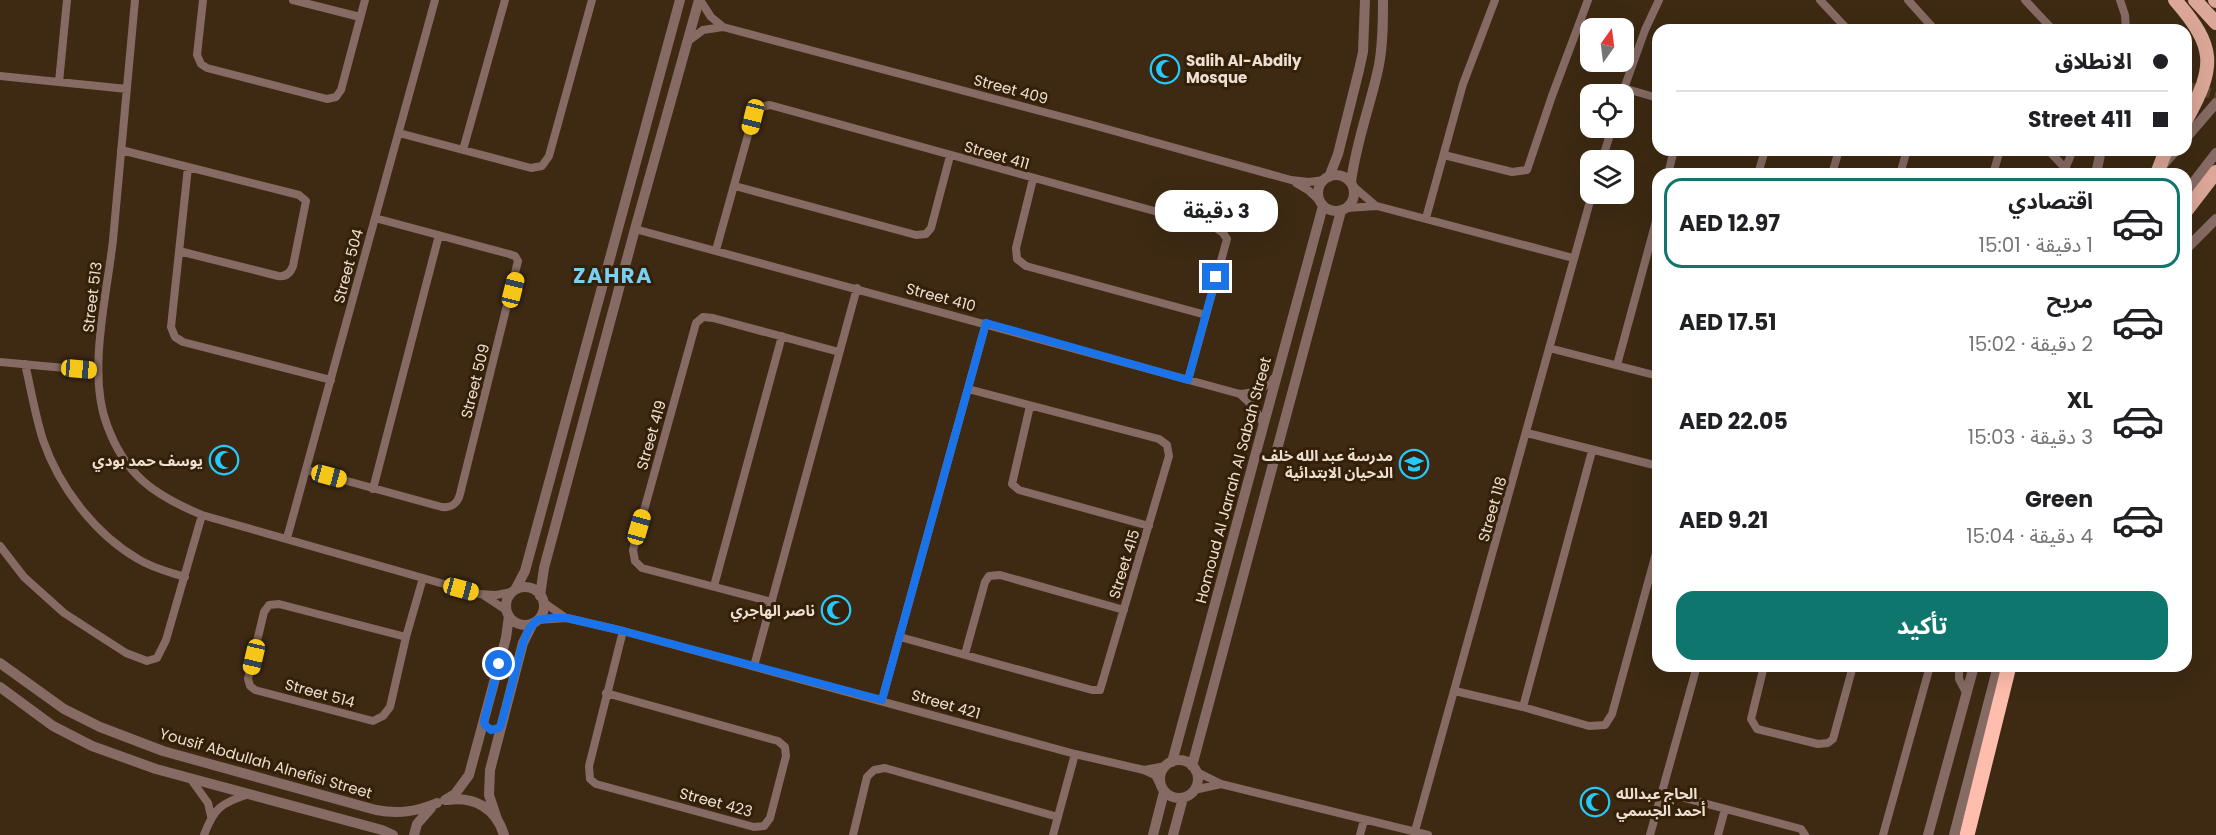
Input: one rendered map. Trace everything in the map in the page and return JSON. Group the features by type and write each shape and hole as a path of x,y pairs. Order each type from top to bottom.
{"highway":[{"path":"1966,835 2007,672"}],"main road":[{"path":"2175,0 2203,34 2210,56 2210,71 2205,91 2192,111"},
{"path":"2195,0 2216,23"},
{"path":"2192,203 2216,172"}],"street":[{"path":"58,82 67,0"},
{"name":"Street 513","path":"135,0 97,371 106,423 125,462 151,489 172,503 202,515 480,594 496,595 514,591"},
{"path":"203,0 197,55 201,64 327,99 336,97 341,90 364,0"},
{"path":"293,0 360,17"},
{"name":"Street 504","path":"287,538 435,0"},
{"path":"463,150 505,0"},
{"path":"399,133 531,168 545,163 592,0"},
{"path":"414,835 417,824 426,812 463,785 469,775 506,638 508,597 525,571 680,0"},
{"path":"699,0 711,17 723,27"},
{"path":"504,835 489,795 488,782 501,725 523,643 541,615 542,575 699,0"},
{"path":"1365,0 1363,51 1338,154 1318,192 1322,204 1332,211 1377,206 1573,258"},
{"path":"1194,790 1197,777 1194,768 1211,692 1344,209 1354,199 1352,185 1357,150 1381,52 1383,0"},
{"path":"1426,218 1463,84 1495,0"},
{"path":"1444,155 1512,172 1527,170 1588,0"},
{"path":"1625,84 1659,0"},
{"path":"1820,0 1842,24"},
{"path":"1908,0 1930,24"},
{"path":"2025,0 2047,24"},
{"path":"2120,0 2126,24"},
{"path":"687,42 703,30 723,27"},
{"name":"Street 409","path":"723,27 1291,180 1309,182 1326,178"},
{"path":"0,76 127,89"},
{"path":"1634,94 1652,97"},
{"path":"2192,131 2216,103"},
{"name":"Street 411","path":"717,250 753,117 760,107 770,105 1216,228 1227,239 1188,380"},
{"path":"1350,108 1357,107 1368,112"},
{"path":"2192,134 2216,114"},
{"path":"121,150 298,195 303,197 307,204 292,270 285,276 179,251"},
{"path":"2192,184 2216,153"},
{"path":"735,186 916,236 926,234 930,228 950,156"},
{"path":"2053,156 2062,168"},
{"path":"2161,168 2171,156"},
{"path":"188,167 171,327 177,339 331,380"},
{"path":"1326,178 1337,175 1345,177 1377,206"},
{"path":"1033,179 1016,248 1017,259 1026,266 1206,315"},
{"name":"Street 409","path":"1291,180 1308,190 1322,204"},
{"name":"Homoud Al Jarrah Al Sabah Street","path":"1169,764 1193,686 1322,204"},
{"name":"Street 118","path":"1415,831 1589,204"},
{"name":"Street 509","path":"307,470 442,507 452,506 458,501 460,494 519,264 517,258 509,254 375,218"},
{"path":"2192,243 2216,219"},
{"name":"Street 410","path":"635,229 1240,394"},
{"path":"373,489 439,235"},
{"path":"1617,365 1652,236"},
{"path":"754,666 856,288"},
{"name":"Street 419","path":"772,602 642,568 635,561 633,550 696,323 703,317 713,318 839,352"},
{"path":"882,700 986,323"},
{"path":"714,586 782,336"},
{"path":"1549,348 1652,374"},
{"path":"0,362 97,371"},
{"path":"25,364 43,441 64,486 81,510 112,540 137,559 185,577"},
{"path":"1240,394 1258,391 1276,376"},
{"name":"Street 415","path":"900,637 1092,690 1100,690 1169,456 1167,445 1159,439 968,389"},
{"path":"1240,394 1253,406 1263,423"},
{"path":"571,397 589,401"},
{"path":"1030,406 1012,484 1019,490 1149,526"},
{"path":"567,411 577,411 585,416"},
{"path":"1527,433 1652,465"},
{"path":"1523,707 1592,451"},
{"path":"1248,483 1256,490 1267,488"},
{"path":"0,546 24,577 64,613 126,653 147,661 157,658 166,640 202,515"},
{"path":"1455,691 1589,726 1605,725 1612,714 1652,568"},
{"path":"965,654 985,582 989,576 1000,575 1124,610"},
{"name":"Street 514","path":"406,638 279,604 270,605 264,612 249,679 250,686 255,690 373,721 383,716 390,707 423,578"},
{"path":"514,591 528,588 534,590 542,599"},
{"name":"Street 513","path":"480,594 507,613"},
{"name":"Street 421","path":"542,599 567,618"},
{"path":"507,613 512,620 522,625 535,622"},
{"name":"Street 421","path":"535,622 567,618 623,631 1075,754 1144,770 1169,764"},
{"name":"Street 423","path":"606,693 778,741 785,747 786,756 770,818 764,826 754,827 596,784 590,778 589,766 606,693 623,631"},
{"name":"Yousif Abdullah Alnefisi Street","path":"0,663 64,709 100,727 163,751 375,810 400,813 419,810 441,802"},
{"path":"1650,835 1695,672"},
{"path":"1762,672 1750,719 1753,724 1757,729 1818,744 1828,743 1833,739 1851,672"},
{"path":"1883,835 1928,672"},
{"path":"1959,672 1959,679 1967,694"},
{"path":"1928,835 1972,672"},
{"path":"1954,835 1996,672"},
{"path":"1193,686 1203,687 1211,692"},
{"path":"0,687 53,726 92,746 156,769 382,830 393,835"},
{"path":"484,721 491,730 501,725"},
{"path":"1053,835 1075,754"},
{"path":"1153,835 1163,789 1160,779 1169,764 1183,761 1221,784 1428,835"},
{"path":"853,835 867,777 874,770 885,768 1058,817"},
{"path":"1144,770 1155,776 1163,789 1173,797 1183,798"},
{"path":"190,778 208,803 211,816"},
{"path":"1173,835 1183,798 1194,790 1221,784"},
{"path":"1662,792 1801,829 1805,835"},
{"path":"204,835 211,816 218,808 230,800 249,794"},
{"path":"441,802 460,798 474,801 487,808 497,819"},
{"path":"1718,835 1725,809"},
{"path":"1360,835 1364,820"}],"tunnel":[{"path":"2192,88 2216,95"}],"place":[{"name":"Salih Al-Abdily Mosque","path":"1165,69"},
{"name":"يوسف حمد بودي","path":"224,460"},
{"name":"مدرسة عبد الله خلف الدحيان الابتدائية","path":"1414,464"},
{"name":"ناصر الهاجري","path":"836,610"},
{"name":"الحاج عبدالله أحمد الجسمي","path":"1595,802"}],"district":[{"name":"ZAHRA","path":"613,275"}],"route":[{"path":"499,664 484,721 487,728 491,730 501,725 523,643 529,629 537,620 552,618 567,618 623,631 882,700 986,323 1188,380 1216,277"}]}
